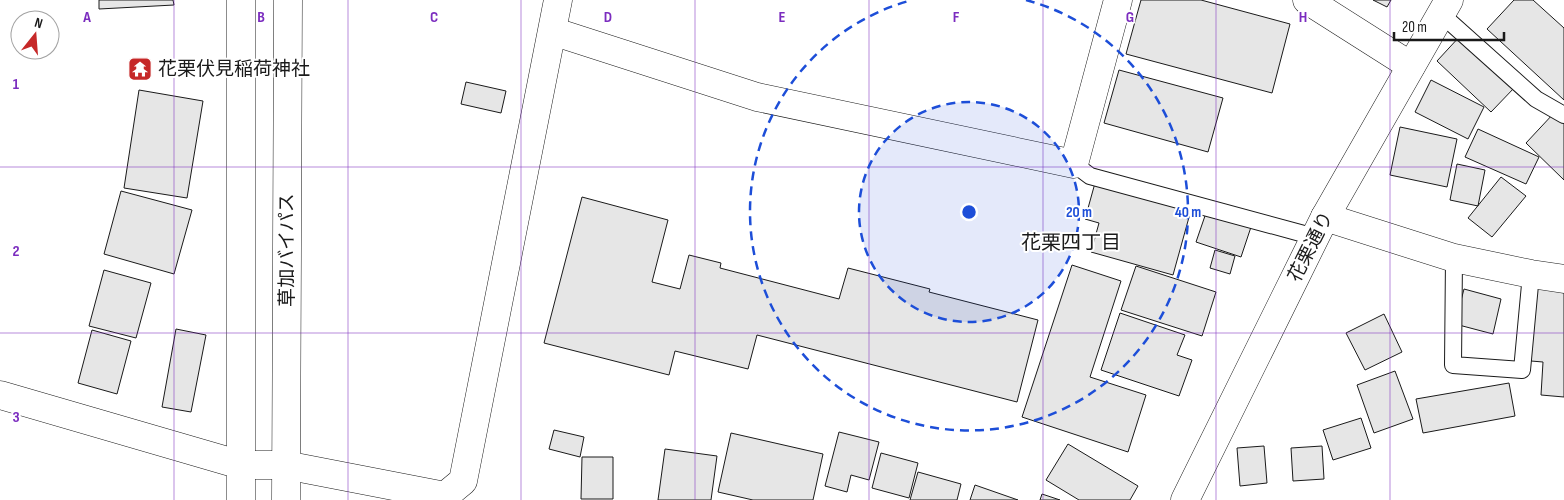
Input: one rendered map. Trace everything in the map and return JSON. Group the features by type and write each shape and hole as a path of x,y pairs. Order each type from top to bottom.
{"main road":[{"path":"241,0 241,500"},
{"name":"草加バイパス","path":"286,500 288,0"},
{"path":"0,395 241,465 285,465 444,498 463,481 558,0"},
{"path":"552,32 757,97 1074,164 1118,0"},
{"path":"1307,0 1411,66"},
{"name":"花栗通り","path":"1186,500 1320,227 1445,7"},
{"path":"1320,227 1454,258 1564,279"}],"lane":[{"path":"1445,7 1536,99 1564,115"},
{"path":"1074,164 1090,176 1320,227"},
{"path":"1454,258 1453,365 1522,370 1531,274"}],"building":[{"path":"99,0 173,0 174,5 99,9"},
{"path":"1141,0 1201,0 1290,24 1272,93 1126,54"},
{"path":"1373,0 1391,0 1387,7"},
{"path":"1514,0 1533,0 1564,28 1564,100 1487,29"},
{"path":"1461,35 1515,87 1491,112 1437,61"},
{"path":"1119,70 1223,98 1208,152 1104,123"},
{"path":"1431,80 1484,107 1468,139 1415,112"},
{"path":"466,82 506,91 501,113 461,104"},
{"path":"139,90 203,101 187,198 124,188"},
{"path":"1554,113 1564,122 1564,180 1526,143"},
{"path":"1400,127 1457,139 1447,187 1390,175"},
{"path":"1478,129 1539,157 1526,184 1465,157"},
{"path":"1457,164 1485,170 1478,206 1450,200"},
{"path":"1501,177 1526,196 1492,237 1468,218"},
{"path":"1095,183 1191,210 1173,275 1091,252 1099,223 1085,219"},
{"path":"121,191 192,210 174,274 104,254"},
{"path":"582,197 668,220 652,282 680,289 689,255 721,263 720,268 839,299 848,268 930,289 929,292 1038,320 1017,402 757,335 748,369 675,351 669,375 544,343"},
{"path":"1207,210 1252,224 1241,257 1196,242"},
{"path":"1215,250 1235,256 1230,274 1210,268"},
{"path":"1072,265 1121,281 1090,377 1146,395 1128,452 1022,417"},
{"path":"1136,266 1216,292 1202,336 1121,310"},
{"path":"104,270 151,283 136,338 89,326"},
{"path":"1535,281 1564,283 1564,397 1541,395 1543,362 1531,361"},
{"path":"1464,289 1501,299 1493,334 1455,324"},
{"path":"1120,313 1185,335 1177,355 1192,360 1179,396 1101,370"},
{"path":"1384,314 1402,352 1365,370 1346,333"},
{"path":"176,329 206,335 191,412 162,407"},
{"path":"92,330 131,341 117,394 78,383"},
{"path":"1395,371 1413,419 1374,433 1357,385"},
{"path":"1509,383 1515,416 1423,433 1416,399"},
{"path":"1361,418 1371,448 1333,460 1323,430"},
{"path":"554,430 584,437 580,457 549,449"},
{"path":"839,432 879,442 869,480 851,475 847,492 825,486"},
{"path":"731,433 823,454 813,500 753,500 718,492"},
{"path":"1068,444 1138,486 1130,500 1079,500 1046,480"},
{"path":"1264,446 1267,483 1240,486 1237,448"},
{"path":"1322,446 1324,479 1293,481 1291,448"},
{"path":"665,449 717,456 711,500 658,500"},
{"path":"881,453 918,463 909,498 872,488"},
{"path":"582,457 613,457 613,499 581,499"},
{"path":"918,472 961,484 957,500 910,500"},
{"path":"975,485 1018,500 970,500"},
{"path":"1042,494 1060,500 1040,500"}],"place":[{"name":"花栗伏見稲荷神社","path":"140,69"}],"district":[{"name":"花栗四丁目","path":"1071,243"}]}
